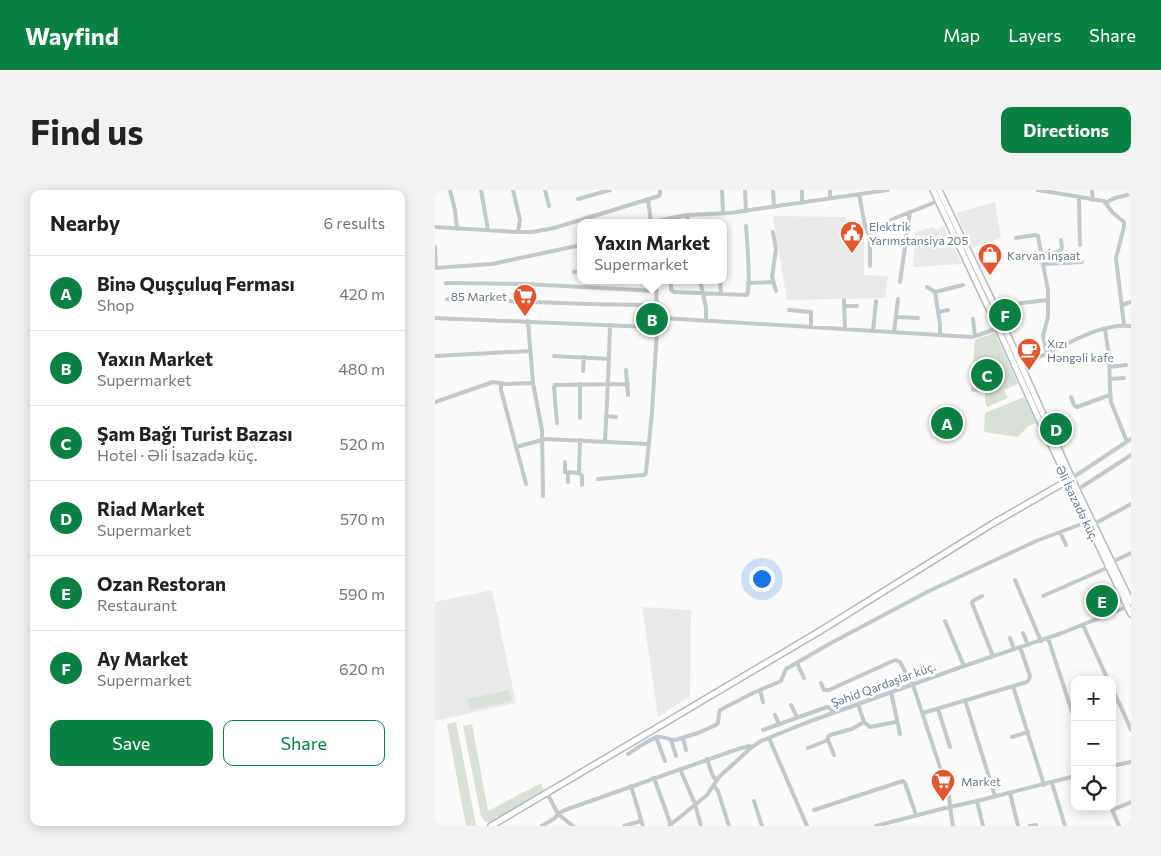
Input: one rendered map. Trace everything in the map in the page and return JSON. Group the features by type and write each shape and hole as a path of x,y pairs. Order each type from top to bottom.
{"main road":[{"path":"939,191 941,199"},
{"name":"Əli İsazadə küç.","path":"941,199 995,307 1001,327 1020,364 1070,480"},
{"name":"Əli İsazadə küç.","path":"941,199 1001,327 1075,491 1087,522 1111,564"},
{"path":"491,826 820,631 992,524 1070,480"},
{"name":"Əli İsazadə küç.","path":"1075,491 1094,524 1129,601 1131,614"}],"street":[{"path":"450,190 457,229"},
{"path":"481,190 488,230"},
{"path":"513,190 519,220 518,232"},
{"path":"545,190 549,206"},
{"path":"578,199 610,190"},
{"path":"583,219 659,196 660,190"},
{"path":"723,190 723,214"},
{"path":"745,190 746,211"},
{"path":"773,190 774,207"},
{"path":"802,190 802,203"},
{"path":"830,190 830,198"},
{"path":"666,219 687,215 746,211 888,190"},
{"path":"1038,190 1101,201 1125,223 1131,224"},
{"path":"1092,190 1093,200"},
{"path":"859,194 865,226 870,240 870,266"},
{"path":"1105,203 1131,194"},
{"path":"1079,198 1080,245"},
{"path":"648,199 651,219"},
{"path":"868,232 941,199"},
{"path":"899,282 911,212"},
{"path":"687,215 688,219"},
{"path":"435,227 532,232 577,221"},
{"path":"1124,325 1116,258 1125,223"},
{"path":"671,284 672,291 747,294 746,226"},
{"path":"773,232 775,249 772,273 776,291"},
{"path":"1016,238 1037,235 1047,284 1048,317 1043,336 1047,354"},
{"path":"1042,254 1059,252 1062,248 1061,240"},
{"path":"435,247 436,268 492,264 577,246"},
{"path":"1044,264 1082,262"},
{"path":"748,283 773,282"},
{"path":"446,283 525,284 657,291"},
{"path":"656,284 657,316 659,319"},
{"path":"702,284 707,321"},
{"path":"720,284 721,294"},
{"path":"927,287 935,292 963,285"},
{"path":"935,292 940,335"},
{"path":"447,299 582,304 657,304"},
{"path":"894,332 898,299"},
{"path":"844,300 845,329"},
{"path":"995,307 1048,300"},
{"path":"873,331 876,301"},
{"path":"1122,305 1131,302"},
{"path":"844,306 857,306"},
{"path":"789,310 811,312 811,327"},
{"path":"938,312 948,310"},
{"path":"896,317 918,318"},
{"path":"435,318 655,326"},
{"path":"659,319 975,336 1001,327"},
{"path":"598,479 645,474 657,330 655,326 659,319"},
{"path":"973,319 975,336"},
{"path":"528,321 533,383 541,418 543,439 543,496"},
{"path":"605,442 610,325"},
{"path":"1020,364 1047,354 1074,340 1105,329 1117,325 1131,326"},
{"path":"1070,480 1129,441 1114,409 1110,395 1110,367 1105,329"},
{"path":"435,356 530,351"},
{"path":"555,356 609,359"},
{"path":"583,371 584,357"},
{"path":"1110,367 1126,366"},
{"path":"626,370 628,395"},
{"path":"1110,380 1124,378"},
{"path":"435,402 493,382 533,383"},
{"path":"501,383 501,390 526,484"},
{"path":"580,384 580,418"},
{"path":"557,423 555,385 628,384"},
{"path":"1071,397 1074,406 1077,407 1110,395"},
{"path":"606,416 616,417"},
{"path":"516,447 543,439 649,444"},
{"path":"581,440 579,473 582,476 582,485"},
{"path":"1075,491 1131,455"},
{"path":"565,462 568,482"},
{"path":"568,473 579,473"},
{"path":"1094,524 1131,504"},
{"path":"628,754 657,737 671,740 683,738 718,724 720,710 781,681 786,669 831,643 929,591 1036,541 1087,522"},
{"path":"1060,532 1066,545"},
{"path":"1043,596 1131,553"},
{"path":"1015,580 1041,641"},
{"path":"982,596 973,601 973,603 993,656"},
{"name":"Şəhid Qardaşlar küç.","path":"670,825 707,794 715,783 752,747 769,738 891,692 1041,641 1083,625 1129,601"},
{"path":"945,621 964,666"},
{"path":"1083,625 1106,676"},
{"path":"1023,633 1028,645"},
{"path":"1010,638 1015,649"},
{"path":"1048,638 1071,701"},
{"path":"923,713 1027,682 1030,678 1020,647"},
{"path":"821,683 824,690 829,690 895,660 900,662 923,713 949,797 953,826"},
{"path":"797,663 804,678"},
{"path":"1013,686 1044,785"},
{"path":"760,690 763,702"},
{"path":"891,692 900,734"},
{"path":"1116,697 1131,730"},
{"path":"965,700 995,796"},
{"path":"858,704 864,722 870,727 896,722"},
{"path":"791,705 797,718"},
{"path":"763,730 827,707 831,708 833,713"},
{"path":"938,709 950,747"},
{"path":"775,715 779,724"},
{"path":"808,748 828,740 830,735 852,729 864,722"},
{"path":"1012,737 1028,732"},
{"path":"657,737 665,761"},
{"path":"683,738 686,750"},
{"path":"769,738 807,826"},
{"path":"671,740 676,756"},
{"path":"828,740 834,755"},
{"path":"543,826 565,810 707,759 737,749 752,747"},
{"path":"707,759 729,826"},
{"path":"1116,765 1131,762"},
{"path":"680,769 695,804 701,826"},
{"path":"876,826 1071,777"},
{"path":"654,778 670,825"},
{"path":"814,810 903,781 916,815"},
{"path":"1051,783 1065,826"},
{"path":"631,786 643,826"},
{"path":"1010,793 1018,826"},
{"path":"547,794 558,814 573,826"},
{"path":"753,801 762,826"},
{"path":"977,801 983,826"},
{"path":"1116,807 1131,802"},
{"path":"1112,811 1119,826"},
{"path":"624,826 641,821"},
{"path":"1030,826 1036,824"}],"shaded area":[{"path":"995,202 1001,238 972,248 956,213"},
{"name":"Elektrik Yarımstansiya 205","path":"773,216 846,217 848,222 861,220 864,238 864,275 888,276 885,298 787,300"},
{"path":"944,226 962,264 913,267 915,232 934,227 936,231"},
{"path":"995,333 1018,384 1004,390 1008,398 987,407 985,392 971,392 975,340"},
{"path":"1024,397 1036,423 1028,426 1018,437 984,432 985,413"},
{"path":"492,590 516,703 435,721 435,602"},
{"path":"642,607 691,610 690,696 658,717"},
{"path":"509,690 512,701 470,710 467,699"},
{"path":"456,722 476,826 466,826 447,724"},
{"path":"472,724 488,811 541,783 544,791 491,822 484,821 481,816 463,726"}],"place":[{"name":"Elektrik Yarımstansiya 205","path":"852,254"},
{"name":"Karvan İnşaat","path":"990,276"},
{"name":"Ay Market","path":"1005,315"},
{"name":"85 Market","path":"525,317"},
{"name":"Yaxın Market","path":"652,319"},
{"name":"Xızı Həngəli kafe","path":"1029,371"},
{"name":"Şam Bağı Turist Bazası","path":"987,375"},
{"name":"Binə Quşçuluq Ferması","path":"947,423"},
{"name":"Riad Market","path":"1056,429"},
{"name":"Ozan Restoran","path":"1102,601"},
{"name":"Market","path":"943,802"}]}
